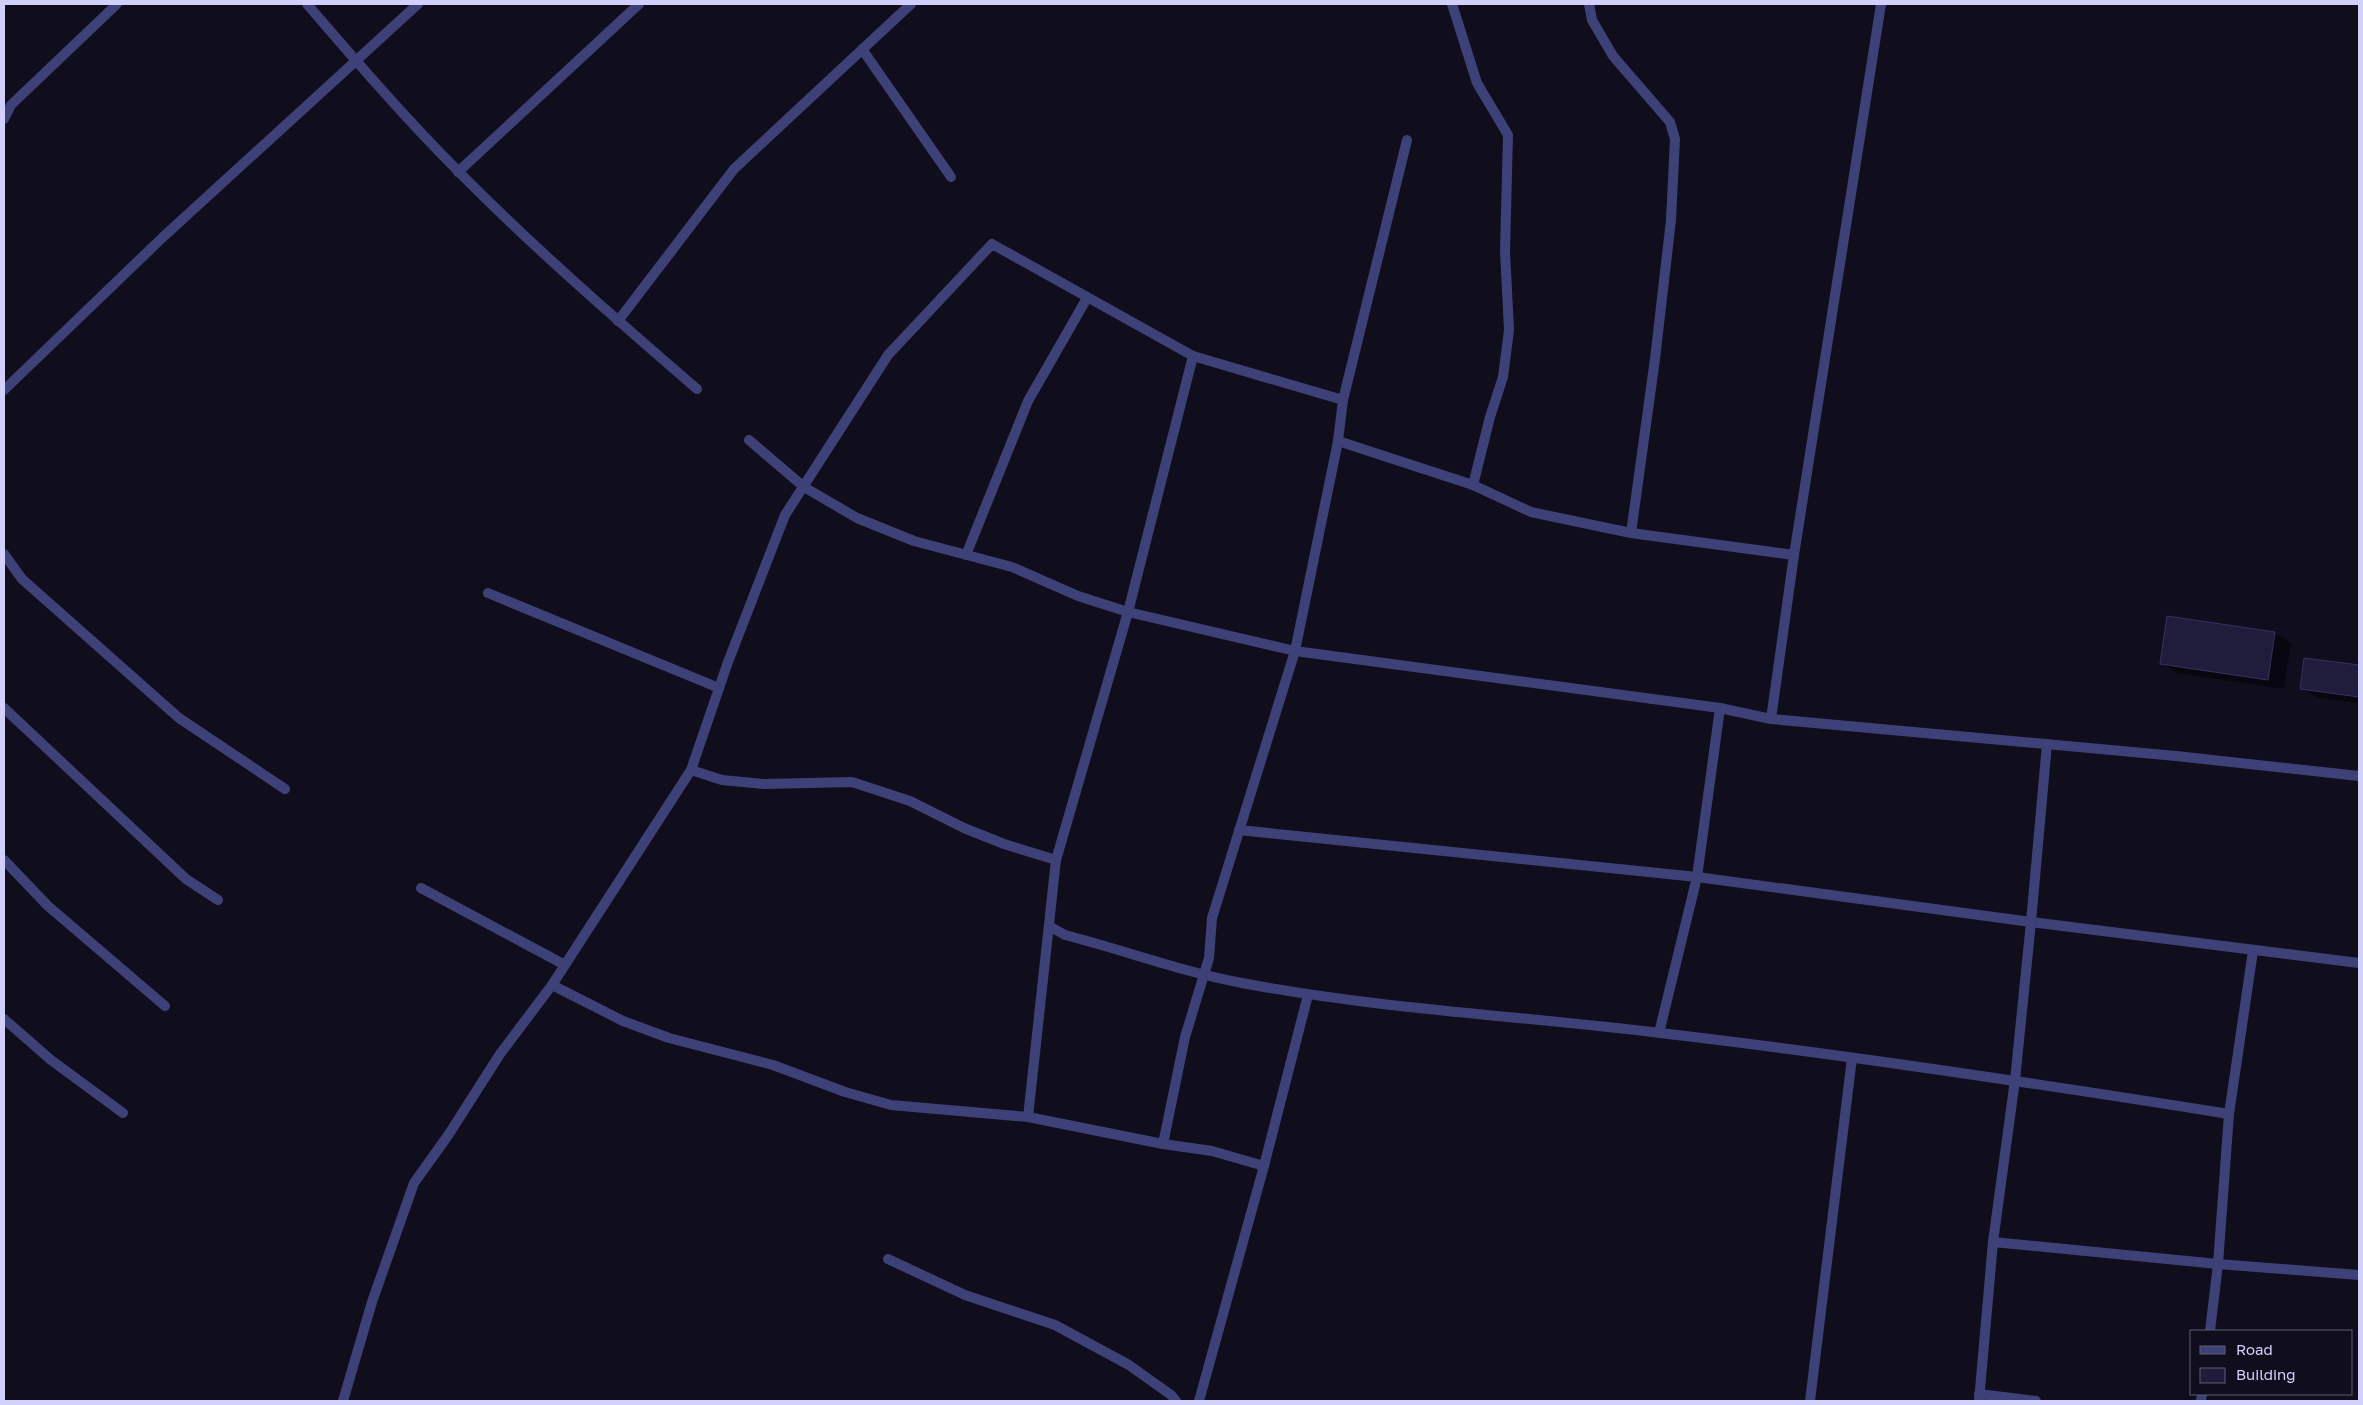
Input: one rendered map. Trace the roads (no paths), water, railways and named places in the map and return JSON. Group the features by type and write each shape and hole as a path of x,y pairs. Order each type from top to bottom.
{"street":[{"path":"4,120 11,105 117,4"},
{"path":"307,4 356,61 458,172 549,260 697,389"},
{"path":"4,390 162,238 418,4"},
{"path":"458,172 639,4"},
{"path":"618,321 734,169 911,4"},
{"path":"1452,4 1477,83 1508,135 1506,251 1510,330 1503,377 1490,417 1473,485"},
{"path":"1589,4 1592,20 1614,56 1670,122 1675,139 1672,220 1631,533"},
{"path":"1772,719 1794,555 1881,4"},
{"path":"862,49 951,177"},
{"path":"1163,1144 1185,1037 1209,958 1212,918 1295,651 1338,441 1343,400 1406,140"},
{"path":"343,1401 372,1302 414,1183 449,1134 500,1054 552,985 691,770 728,662 785,515 888,355 992,244 1194,356 1343,400"},
{"path":"966,555 1028,400 1087,298"},
{"path":"1028,1117 1056,860 1128,612 1194,356"},
{"path":"748,440 804,487 857,518 914,541 1012,567 1078,596 1128,612 1295,651 1720,708 1772,719 2176,756 2359,776"},
{"path":"1338,441 1473,485 1531,512 1631,533 1794,555"},
{"path":"4,554 22,579 179,718 285,789"},
{"path":"488,593 719,688"},
{"path":"4,708 186,879 218,900"},
{"path":"1659,1033 1697,877 1720,708"},
{"path":"2036,1401 1979,1397 1993,1242 2014,1080 2031,922 2047,744"},
{"path":"691,770 722,780 764,784 852,782 910,801 1004,844 1056,860"},
{"path":"1239,830 1697,877 2031,922 2359,963"},
{"path":"4,860 48,906 165,1006"},
{"path":"421,888 565,965"},
{"path":"1049,926 1065,936 1204,975 1308,995 1659,1033 2014,1080 2229,1114"},
{"path":"2210,1330 2218,1264 2229,1114 2253,950"},
{"path":"552,985 623,1021 669,1038 773,1064 845,1092 882,1103 1028,1117 1163,1144 1212,1151 1264,1166"},
{"path":"1199,1401 1264,1166 1308,995"},
{"path":"4,1019 51,1060 123,1113"},
{"path":"1810,1401 1852,1058"},
{"path":"1993,1242 2218,1264 2359,1275"},
{"path":"888,1258 965,1295 1055,1325 1129,1365 1171,1395 1176,1401"}]}
